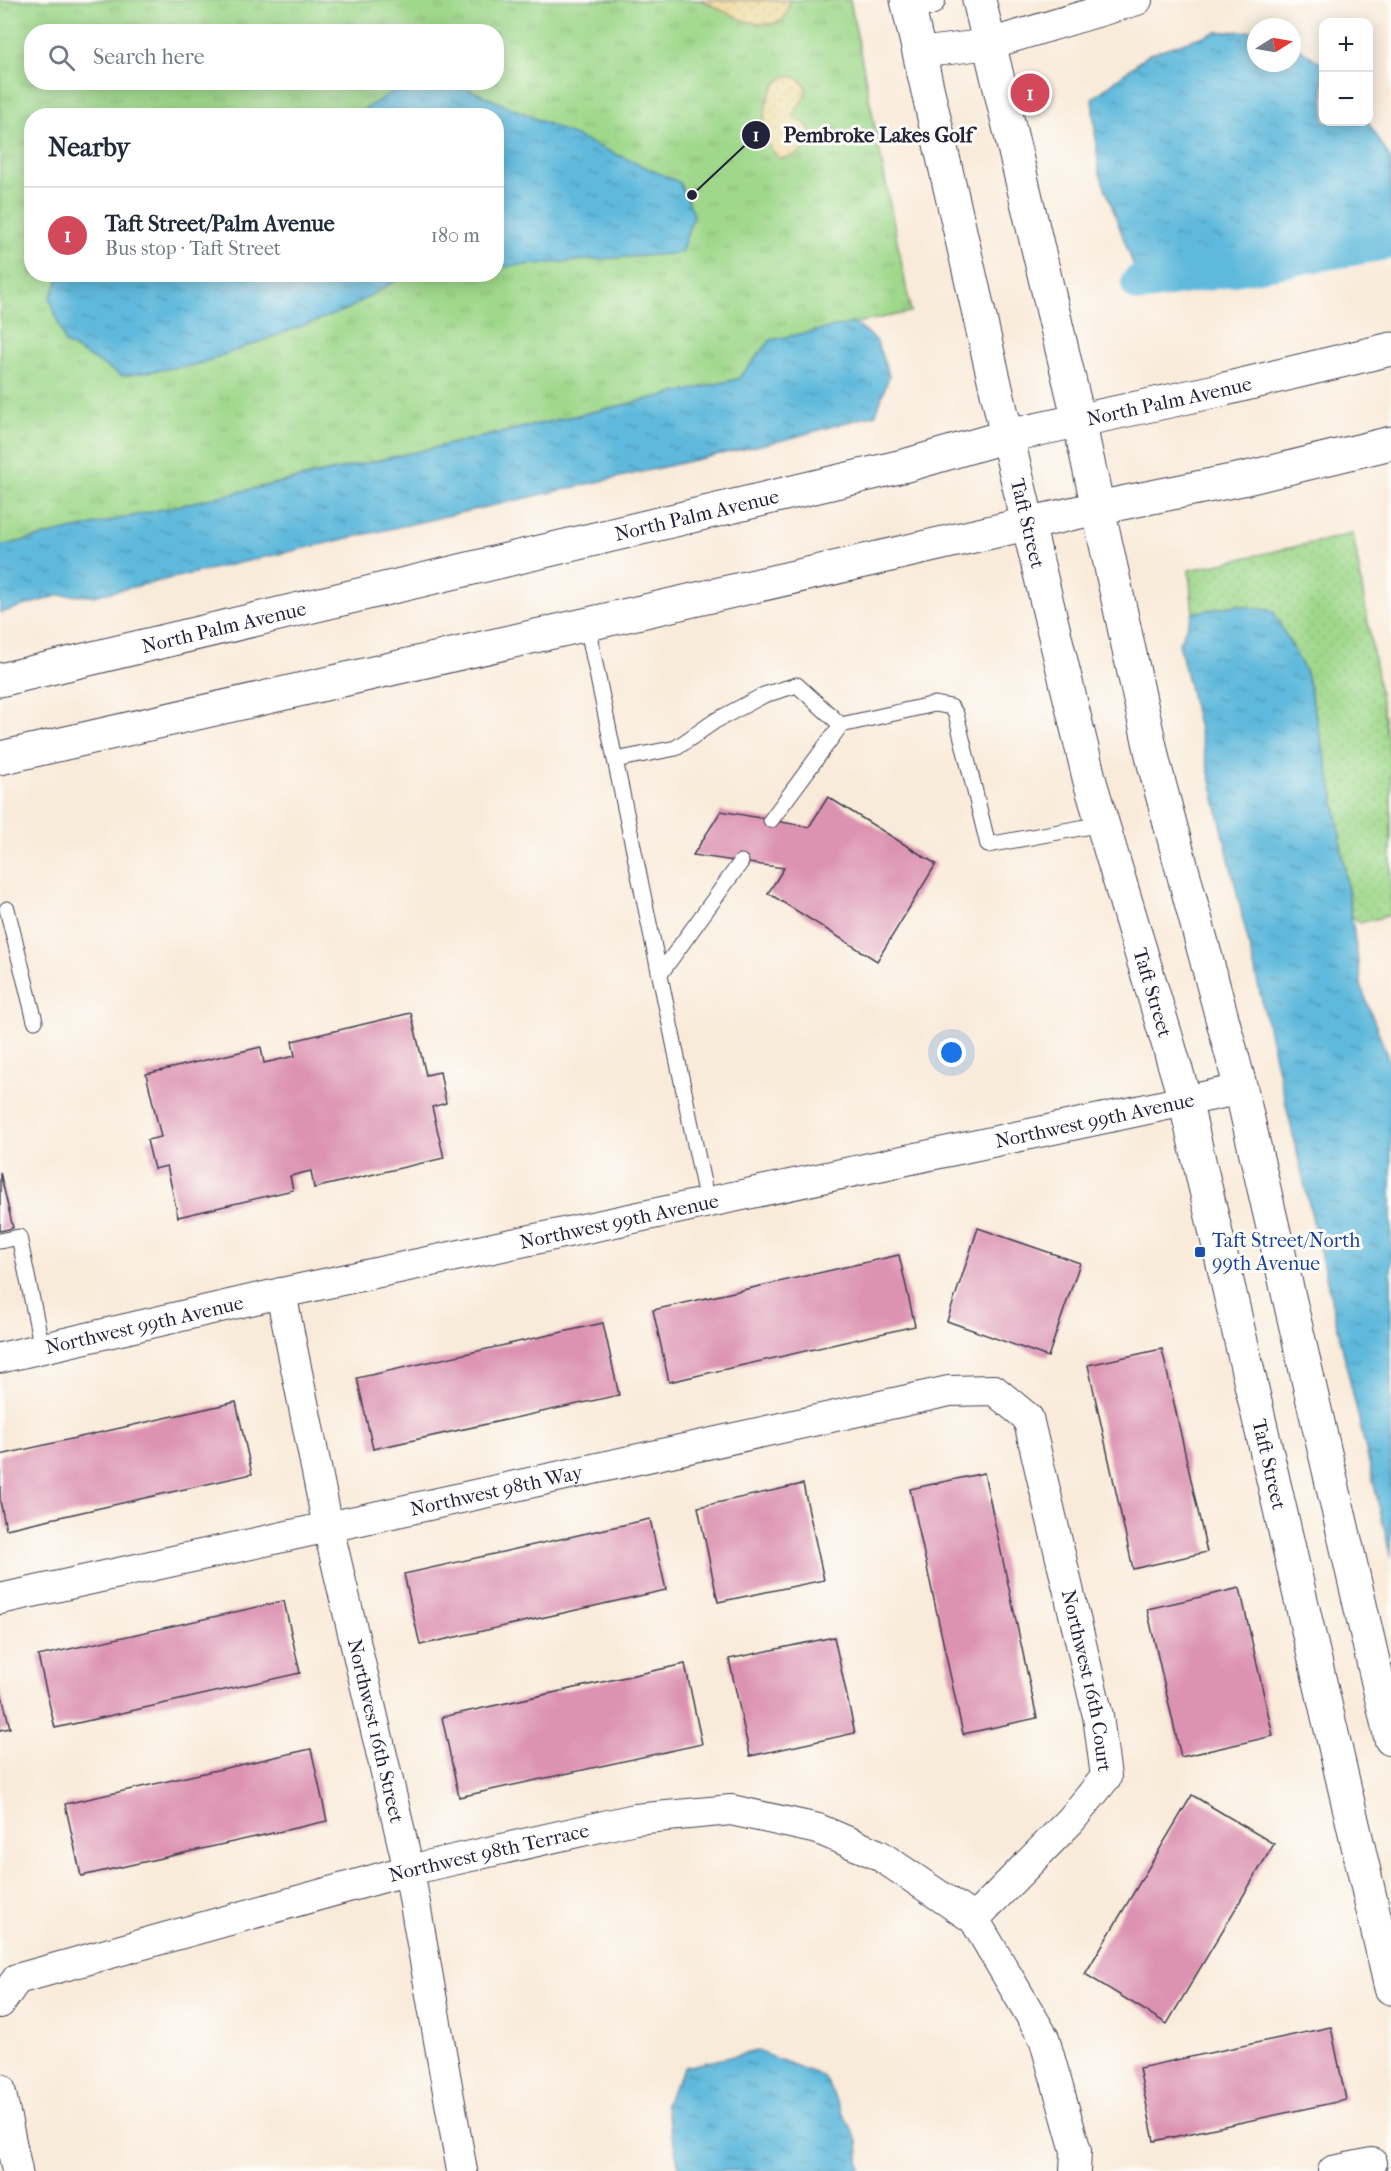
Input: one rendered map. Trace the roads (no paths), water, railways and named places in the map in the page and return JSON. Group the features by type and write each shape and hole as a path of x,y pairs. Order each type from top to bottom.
{"street":[{"path":"979,0 1078,421 1154,764 1241,1089 1391,1739"},
{"path":"919,53 989,44 1137,0"},
{"name":"Taft Street","path":"915,2 919,53 1028,524 1090,782 1185,1100 1391,1988"},
{"name":"North Palm Avenue","path":"0,680 895,467 1007,436 1225,389 1391,349"},
{"path":"0,758 1097,508 1247,478 1391,443"},
{"name":"Northwest 99th Avenue","path":"0,1358 281,1293 1241,1089"},
{"name":"Northwest 16th Street","path":"281,1293 328,1527 409,1870 462,2171"},
{"name":"Northwest 98th Way","path":"0,1599 949,1391 994,1390"},
{"name":"Northwest 16th Court","path":"974,1919 1071,1820 1106,1777 1098,1716 1028,1418 994,1390"},
{"name":"Northwest 98th Terrace","path":"0,2003 17,1979 409,1870 635,1819 731,1810 818,1829 879,1855 974,1919"},
{"path":"974,1919 1044,2038 1076,2151 1075,2171"},
{"path":"0,2089 17,2171"},
{"path":"1333,2171 1372,2163"}],"lane":[{"path":"587,625 707,1202"},
{"path":"615,760 676,748 715,721 764,695 797,686 841,725"},
{"path":"771,820 841,725 935,704 951,706 956,714 988,845 1102,824"},
{"path":"660,974 741,862"},
{"path":"7,909 35,1021"},
{"path":"0,1241 20,1236 42,1348"}],"water":[{"path":"1247,31 1247,72 1301,72 1301,49 1319,62 1319,126 1370,126 1391,160 1391,240 1140,283 1099,171 1092,99 1149,54 1216,32"},
{"path":"471,90 679,182 694,214 681,253 504,266 504,108 366,108 392,92"},
{"path":"57,282 393,282 348,309 199,364 122,376 65,343 50,298"},
{"path":"854,323 876,340 889,376 876,414 787,439 93,596 60,595 0,613 0,546 738,379 771,340"},
{"path":"1236,605 1273,611 1306,673 1334,796 1362,989 1391,1066 1391,1558 1179,643 1193,613"},
{"path":"757,2051 823,2076 858,2141 860,2171 680,2171 665,2103 685,2067"}],"waterway":[{"path":"1140,283 1391,240"}],"place":[{"name":"Taft Street/Palm Avenue","path":"1030,93"},
{"name":"Pembroke Lakes Golf","path":"692,195"},
{"name":"Taft Street/North 99th Avenue","path":"1200,1252"}]}
